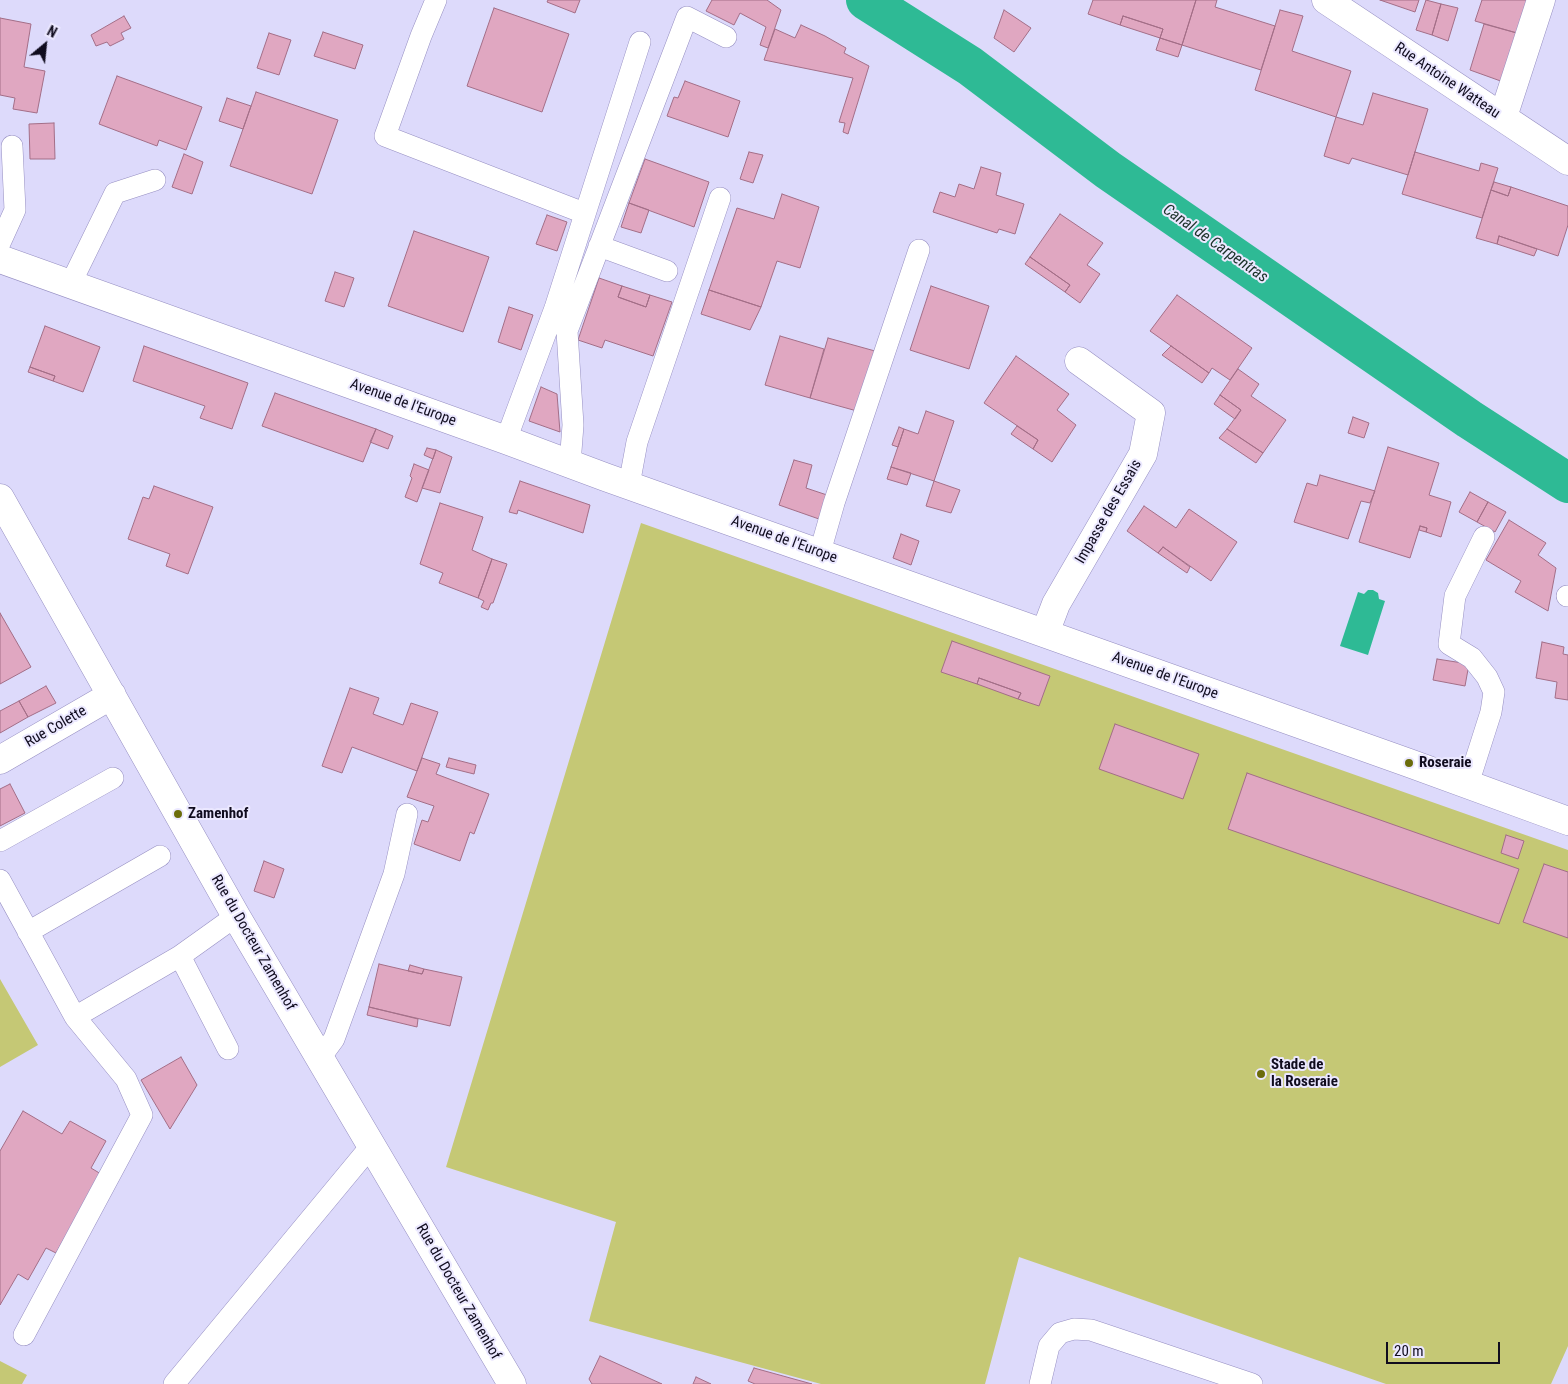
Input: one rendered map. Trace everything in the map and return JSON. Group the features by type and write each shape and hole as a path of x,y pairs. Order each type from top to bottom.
{"street":[{"name":"Rue Antoine Watteau","path":"1326,0 1568,161"},
{"path":"1503,118 1541,0"},
{"name":"Avenue de l'Europe","path":"0,259 1568,821"},
{"name":"Impasse des Essais","path":"1045,633 1056,604 1143,454 1151,413 1079,361"},
{"name":"Rue du Docteur Zamenhof","path":"0,498 236,916 512,1384"},
{"name":"Rue Colette","path":"0,760 112,695"}],"lane":[{"path":"436,0 385,136 584,213"},
{"path":"570,464 573,425 567,330 686,17 726,37"},
{"path":"506,440 555,308 640,42"},
{"path":"0,243 15,210 12,146"},
{"path":"70,285 115,193 155,180"},
{"path":"629,485 638,442 720,198"},
{"path":"599,246 667,271"},
{"path":"820,552 834,503 919,250"},
{"path":"1468,784 1491,712 1494,692 1487,677 1472,658 1449,644 1455,596 1484,537"},
{"path":"0,841 113,778"},
{"path":"320,1058 334,1039 394,874 407,814"},
{"path":"28,932 160,856"},
{"path":"0,880 75,1017 126,1079 142,1114 24,1335"},
{"path":"75,1017 180,956 236,916"},
{"path":"180,956 228,1049"},
{"path":"174,1384 371,1146"},
{"path":"1040,1384 1049,1346 1060,1333 1074,1329 1091,1330 1252,1384"}],"shaded area":[{"path":"641,523 1568,850 1568,1346 1551,1384 1386,1384 1019,1257 985,1384 821,1384 589,1321 616,1222 446,1167"},
{"path":"1368,590 1378,593 1379,599 1385,601 1368,655 1340,646 1358,592 1364,594"},
{"path":"0,979 38,1045 0,1067"},
{"path":"0,1361 27,1375 22,1384 0,1384"}],"building":[{"path":"548,0 580,0 575,13 547,2"},
{"path":"712,0 767,0 781,10 768,48 760,45 766,27 740,13 734,25 706,11"},
{"path":"1093,0 1196,0 1182,45 1160,38 1163,29 1123,16 1120,25 1088,14"},
{"path":"1196,0 1217,0 1215,7 1275,26 1261,70 1182,45"},
{"path":"1380,0 1419,0 1415,12"},
{"path":"1426,0 1441,4 1432,35 1416,30"},
{"path":"1482,0 1534,0 1524,35 1475,21"},
{"path":"1441,4 1458,8 1448,41 1432,35"},
{"path":"494,8 569,34 542,112 467,86"},
{"path":"1004,10 1031,28 1014,52 994,38"},
{"path":"1280,10 1303,16 1292,51 1351,71 1336,117 1255,90"},
{"path":"124,16 131,28 121,33 124,39 110,46 107,42 96,46 91,35"},
{"path":"1123,16 1163,29 1160,38 1120,25"},
{"path":"0,18 31,24 24,67 45,71 37,113 13,109 15,98 0,95"},
{"path":"1484,24 1524,35 1509,84 1470,70"},
{"path":"801,25 846,48 844,53 869,66 848,134 843,132 845,123 839,122 853,78 764,60 775,29 795,38"},
{"path":"323,32 363,45 355,69 314,56"},
{"path":"269,33 291,40 279,75 257,68"},
{"path":"1160,38 1182,45 1178,57 1156,50"},
{"path":"117,76 202,107 186,150 159,140 157,146 99,124"},
{"path":"685,81 740,101 728,137 667,116 674,97 678,98"},
{"path":"256,92 338,120 312,194 230,166"},
{"path":"1373,93 1428,109 1408,175 1352,158 1349,164 1324,156 1336,117 1363,125"},
{"path":"227,98 251,106 243,129 219,121"},
{"path":"54,123 55,159 30,159 29,124"},
{"path":"749,152 763,155 753,183 740,179"},
{"path":"1415,152 1479,171 1481,163 1498,168 1482,218 1402,194"},
{"path":"184,154 203,162 192,194 172,187"},
{"path":"645,159 709,182 694,227 629,203"},
{"path":"981,167 1001,173 996,195 1024,204 1015,234 999,229 997,233 933,212 940,192 955,197 959,184 974,189"},
{"path":"1494,182 1511,187 1508,196 1491,190"},
{"path":"1511,187 1568,206 1568,225 1558,256 1499,236 1497,244 1476,238 1491,190 1508,196"},
{"path":"782,194 819,207 800,268 777,261 761,307 709,290 737,208 774,219"},
{"path":"629,203 649,210 641,233 621,227"},
{"path":"1060,214 1103,243 1087,265 1100,274 1080,303 1065,292 1070,285 1030,257"},
{"path":"547,215 567,222 557,251 536,244"},
{"path":"414,231 489,257 463,332 388,306"},
{"path":"1499,236 1537,249 1534,256 1497,244"},
{"path":"1030,257 1070,285 1065,292 1025,264"},
{"path":"335,272 354,278 344,307 325,301"},
{"path":"599,278 622,286 618,297 646,307 650,295 672,302 653,356 605,340 602,348 578,340"},
{"path":"622,286 650,295 646,307 618,297"},
{"path":"931,286 989,306 969,369 910,350"},
{"path":"709,290 761,307 750,330 701,314"},
{"path":"1177,295 1252,348 1230,380 1212,368 1209,373 1150,331"},
{"path":"509,307 533,315 521,350 498,342"},
{"path":"45,326 100,347 83,392 53,381 55,376 30,367"},
{"path":"780,336 824,349 810,398 765,385"},
{"path":"828,338 875,351 857,411 810,398"},
{"path":"144,346 248,383 232,429 200,418 205,406 133,381"},
{"path":"1171,346 1209,373 1202,383 1162,355"},
{"path":"1016,356 1069,394 1057,410 1076,425 1052,462 1033,449 1038,440 984,403"},
{"path":"30,367 55,376 53,381 28,372"},
{"path":"1238,369 1259,384 1251,396 1286,420 1263,453 1227,429 1241,410 1220,395"},
{"path":"541,387 557,394 560,432 529,421"},
{"path":"275,393 376,429 363,462 262,426"},
{"path":"1220,395 1241,410 1235,419 1214,404"},
{"path":"926,411 954,421 934,481 891,467 904,429 918,434"},
{"path":"1353,417 1369,423 1364,438 1348,433"},
{"path":"1017,426 1038,440 1033,449 1011,434"},
{"path":"899,427 904,429 898,447 892,445"},
{"path":"376,429 393,436 388,449 370,442"},
{"path":"1227,429 1263,453 1256,463 1219,438"},
{"path":"1388,447 1439,463 1429,495 1451,502 1441,537 1426,532 1427,528 1420,526 1410,558 1359,542"},
{"path":"427,448 436,450 433,459 424,455"},
{"path":"436,450 452,457 440,493 422,488"},
{"path":"794,460 812,465 806,488 827,495 819,519 779,505"},
{"path":"414,464 429,470 417,502 405,497 412,478 410,476"},
{"path":"891,467 911,473 907,485 887,479"},
{"path":"1320,475 1375,491 1370,503 1361,501 1348,539 1294,522 1307,483 1317,486"},
{"path":"520,481 590,505 583,533 518,510 517,514 509,512"},
{"path":"934,481 960,490 951,513 926,506"},
{"path":"154,486 213,507 188,574 166,566 170,554 128,539 143,497 149,499"},
{"path":"1470,492 1488,502 1477,522 1459,512"},
{"path":"1488,502 1506,512 1495,532 1477,522"},
{"path":"440,503 483,517 472,550 492,559 478,598 439,583 443,573 420,564"},
{"path":"1144,506 1176,528 1189,509 1237,542 1211,581 1163,547 1158,553 1127,531"},
{"path":"1509,520 1546,543 1538,555 1556,568 1548,611 1515,592 1521,581 1486,560"},
{"path":"1420,526 1427,528 1426,532 1419,530"},
{"path":"901,534 919,541 911,565 893,558"},
{"path":"1163,547 1190,567 1187,573 1158,553"},
{"path":"492,559 507,564 493,603 491,603 488,610 481,607 484,601 478,598"},
{"path":"0,613 31,667 0,684"},
{"path":"952,641 1050,676 1039,706 1018,699 1021,693 979,678 977,684 941,672"},
{"path":"1542,642 1564,647 1563,654 1568,655 1568,700 1555,698 1557,682 1536,678"},
{"path":"1437,659 1469,664 1465,686 1433,680"},
{"path":"979,678 1021,693 1018,699 977,684"},
{"path":"46,686 56,703 28,717 19,701"},
{"path":"350,688 379,698 373,714 403,725 411,703 438,712 417,771 352,747 342,773 322,766"},
{"path":"19,701 28,717 0,733 0,711"},
{"path":"1115,724 1199,754 1183,799 1099,769"},
{"path":"422,758 440,764 436,774 489,794 474,834 470,832 460,861 414,844 422,820 428,822 434,806 407,797"},
{"path":"449,758 476,765 474,774 446,767"},
{"path":"1247,773 1519,869 1499,924 1228,829"},
{"path":"10,784 25,813 0,826 0,789"},
{"path":"1506,835 1524,841 1518,859 1501,853"},
{"path":"264,861 284,869 274,898 254,891"},
{"path":"1544,864 1568,872 1568,938 1523,922"},
{"path":"379,964 422,974 424,969 462,977 450,1026 369,1007"},
{"path":"410,965 424,969 422,974 408,971"},
{"path":"369,1007 418,1019 417,1027 367,1015"},
{"path":"181,1057 197,1085 170,1129 141,1080"},
{"path":"23,1111 62,1134 70,1121 106,1141 91,1168 101,1174 56,1253 46,1248 28,1280 18,1274 0,1305 0,1151"},
{"path":"600,1356 662,1384 592,1384 589,1379"},
{"path":"754,1368 812,1384 755,1384 748,1381"},
{"path":"696,1377 711,1384 693,1384"}],"waterway":[{"name":"Canal de Carpentras","path":"866,0 970,66 1108,170 1469,419 1568,483"}],"place":[{"name":"Roseraie","path":"1409,763"},
{"name":"Zamenhof","path":"178,814"},
{"name":"Stade de la Roseraie","path":"1261,1074"}]}
